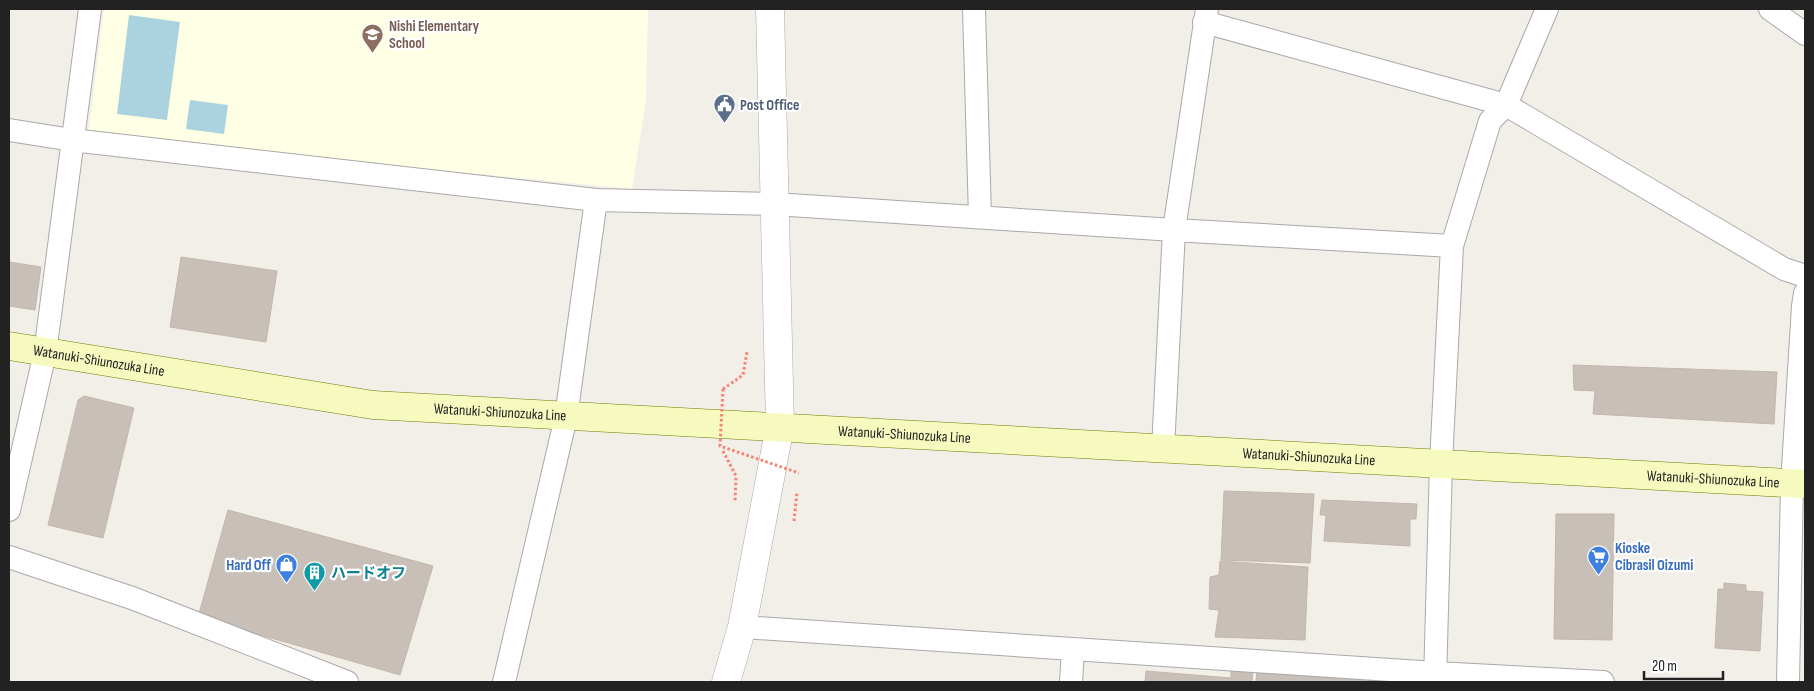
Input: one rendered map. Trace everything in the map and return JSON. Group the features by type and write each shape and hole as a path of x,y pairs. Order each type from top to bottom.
{"main road":[{"name":"Watanuki-Shiunozuka Line","path":"9,346 373,405 566,417 780,426 1799,484"}],"street":[{"path":"9,510 45,353 90,9"},
{"path":"726,682 742,627 780,426 770,9"},
{"path":"974,9 980,217"},
{"path":"1436,678 1441,463 1452,246 1490,121 1506,105 1547,9"},
{"path":"1770,9 1805,34"},
{"path":"1163,449 1174,230 1206,15 1506,105 1784,269 1805,276"},
{"path":"9,130 72,140 596,200 774,204 1452,246"},
{"path":"504,682 566,417 596,200"},
{"path":"1788,682 1799,484 1803,306 1805,293"},
{"path":"9,557 132,598 347,682"},
{"path":"742,627 1073,649 1436,678 1602,682"},
{"path":"1071,682 1073,649"}],"path":[{"path":"735,502 736,476 720,446 723,389 743,375 747,352"},
{"path":"720,446 799,473 794,521"}],"shaded area":[{"name":"Nishi Elementary School","path":"104,9 648,9 646,99 632,189 88,135"}],"water":[{"path":"129,15 180,22 167,120 117,114"},
{"path":"190,100 228,105 224,134 186,129"}],"building":[{"path":"181,257 277,271 266,342 170,327"},
{"path":"9,262 41,267 35,310 9,306"},
{"path":"1573,365 1777,372 1774,424 1593,414 1595,391 1574,390"},
{"path":"84,396 134,408 103,538 48,525 78,400"},
{"path":"1224,491 1314,494 1310,563 1221,560"},
{"path":"1322,500 1417,504 1416,519 1410,519 1410,546 1324,541 1326,515 1320,515"},
{"name":"ハードオフ","path":"228,510 433,566 400,675 198,617"},
{"path":"1556,514 1614,514 1612,640 1554,639"},
{"path":"1220,561 1308,567 1305,640 1215,637 1219,610 1209,609 1210,577 1219,575"},
{"path":"1724,583 1746,585 1746,591 1763,592 1760,651 1715,648 1718,589 1724,589"},
{"path":"1253,668 1252,682 1145,682 1146,671 1231,678 1231,669"},
{"path":"1257,670 1407,682 1256,682"}],"place":[{"name":"Nishi Elementary School","path":"373,54"},
{"name":"Post Office","path":"724,124"},
{"name":"Kioske Cibrasil Oizumi","path":"1599,576"},
{"name":"Hard Off","path":"287,584"},
{"name":"ハードオフ","path":"315,592"}]}
